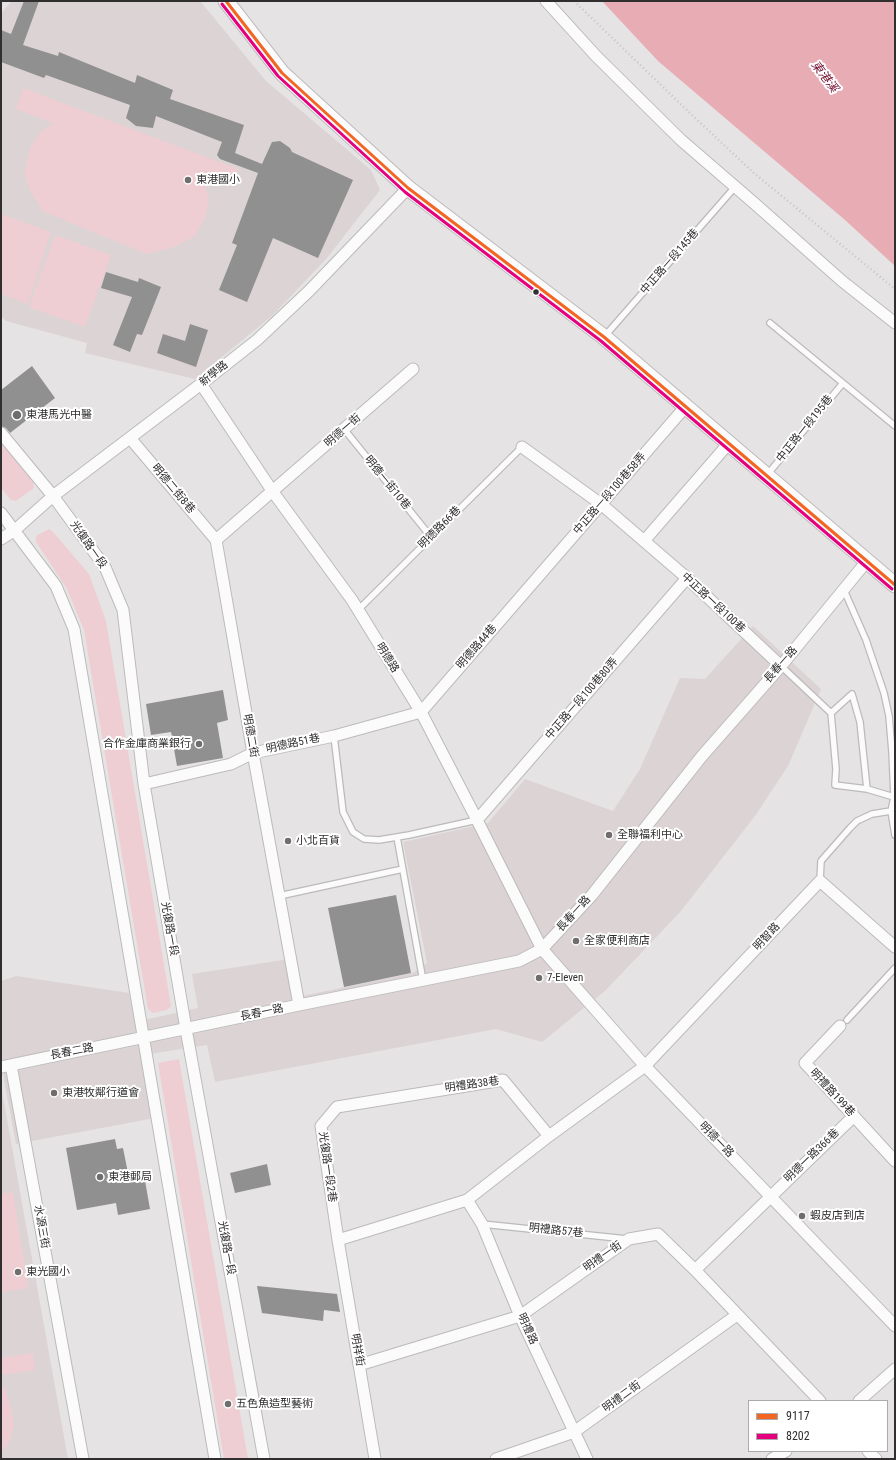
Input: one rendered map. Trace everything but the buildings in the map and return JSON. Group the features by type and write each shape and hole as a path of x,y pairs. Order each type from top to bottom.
{"main road":[{"path":"226,1 282,73 408,188 604,337 895,585"}],"street":[{"path":"546,1 596,56 681,140 842,281 895,324"},
{"name":"新學路","path":"1,539 15,530 53,496 201,384 256,340 297,302 408,188"},
{"name":"明德一街","path":"273,492 413,369"},
{"name":"明德路","path":"201,384 273,492 358,610 421,712 542,949"},
{"name":"中正路一段100巷58弄","path":"533,582 686,406"},
{"name":"光復路一段","path":"1,433 53,496 105,567 123,610 144,784 186,1029 264,1459"},
{"name":"明德二街8巷","path":"130,438 216,540"},
{"path":"644,541 729,443"},
{"name":"中正路一段100巷","path":"522,447 602,504 687,578 781,666"},
{"path":"216,540 273,492"},
{"path":"1,513 56,586 74,629 215,1459"},
{"name":"明德二街","path":"216,540 299,1005"},
{"name":"長春一路","path":"143,1038 299,1005 423,982 519,961 542,949 592,895 702,756 781,666 867,562"},
{"name":"中正路一段100巷80弄","path":"477,820 687,578"},
{"name":"明德路44巷","path":"421,712 533,582"},
{"name":"明德路51巷","path":"144,784 231,764 253,753 334,736 421,712"},
{"path":"820,881 895,947"},
{"name":"明智路","path":"644,1066 820,881"},
{"name":"明德一路","path":"542,949 644,1066 895,1326"},
{"name":"明禮路199巷","path":"844,1023 804,1063 854,1116 893,1153"},
{"name":"長春二路","path":"6,1066 143,1038"},
{"name":"水源三街","path":"6,1066 84,1459"},
{"path":"338,1240 467,1200 549,1136 644,1066"},
{"name":"明禮路38巷","path":"417,1094 503,1080 549,1136"},
{"name":"光復路一段2巷","path":"338,1240 321,1126 337,1107 417,1094"},
{"name":"明德一路366巷","path":"695,1270 854,1116"},
{"name":"明禮路","path":"467,1200 482,1224 520,1316 587,1459"},
{"name":"明禮一街","path":"359,1365 520,1316 629,1239 658,1234 695,1270 819,1400"},
{"name":"明祥街","path":"338,1240 375,1459"},
{"name":"明禮二街","path":"496,1459 574,1432 737,1315"},
{"path":"860,1400 895,1369"},
{"path":"772,1459 784,1452"}],"lane":[{"name":"中正路一段145巷","path":"604,337 735,186"},
{"path":"770,323 895,426"},
{"name":"中正路一段195巷","path":"767,475 843,383"},
{"name":"明德一街10巷","path":"344,430 431,537"},
{"name":"明德路66巷","path":"358,610 522,447"},
{"path":"844,590 866,640 884,693 888,716 894,797 891,811 895,835"},
{"path":"781,666 831,713 836,769 835,785 867,789 894,797"},
{"path":"831,713 852,694 860,722 867,789"},
{"path":"334,736 343,812 353,832 364,839 379,840 397,837 477,820"},
{"path":"820,881 821,862 857,821 872,814 891,811"},
{"path":"397,837 423,982"},
{"path":"279,896 403,869"},
{"path":"844,1023 895,968"},
{"name":"明禮路57巷","path":"482,1224 629,1239"}],"path":[{"path":"574,1 693,116 756,174 895,289"}],"shaded area":[{"name":"東港國小","path":"12,1 200,1 266,81 371,170 380,190 327,258 273,315 195,379 85,353 87,343 6,321 1,316 1,13"},
{"path":"23,88 238,169 232,187 202,176 209,200 205,218 194,237 174,247 147,254 42,211 29,188 24,173 31,146 40,132 54,123 16,109"},
{"path":"1,214 51,232 28,304 1,294"},
{"path":"55,235 111,255 85,327 29,307"},
{"path":"1,440 28,473 33,482 34,488 16,501 11,500 1,488"},
{"path":"49,529 89,574 106,621 171,1006 167,1010 153,1013 148,1009 84,630 67,589 36,542 36,536"},
{"path":"753,626 821,689 788,766 755,816 681,911 606,990 542,1042 496,1029 215,1082 207,1045 143,1055 155,1118 16,1144 3,1075 1,1075 1,981 16,976 129,993 135,1022 198,1008 192,974 296,958 302,996 413,973 427,963 403,842 488,823 525,779 613,811 640,769 680,678 705,679"},
{"path":"179,1059 248,1459 224,1459 158,1063"},
{"name":"東光國小","path":"1,1086 68,1459 1,1459"},
{"path":"13,1192 28,1288 1,1292 1,1194"},
{"path":"33,1353 35,1370 1,1375 1,1358"},
{"path":"1,1386 5,1389 11,1408 14,1425 9,1443 1,1453"}],"water":[{"name":"東港溪","path":"602,1 895,1 895,266 845,220 658,61"}],"transit line":[{"name":"9117","path":"226,1 282,73 408,188 604,337 895,585"},
{"name":"8202","path":"222,4 278,76 405,192 601,341 892,589"}],"place":[{"name":"東港國小","path":"188,180"},
{"name":"東港馬光中醫","path":"17,415"},
{"name":"合作金庫商業銀行","path":"199,744"},
{"name":"全聯福利中心","path":"609,835"},
{"name":"小北百貨","path":"288,841"},
{"name":"全家便利商店","path":"576,941"},
{"name":"7-Eleven","path":"539,978"},
{"name":"東港牧鄰行道會","path":"54,1093"},
{"name":"東港郵局","path":"100,1177"},
{"name":"蝦皮店到店","path":"802,1216"},
{"name":"東光國小","path":"18,1272"},
{"name":"五色魚造型藝術","path":"228,1404"}]}
